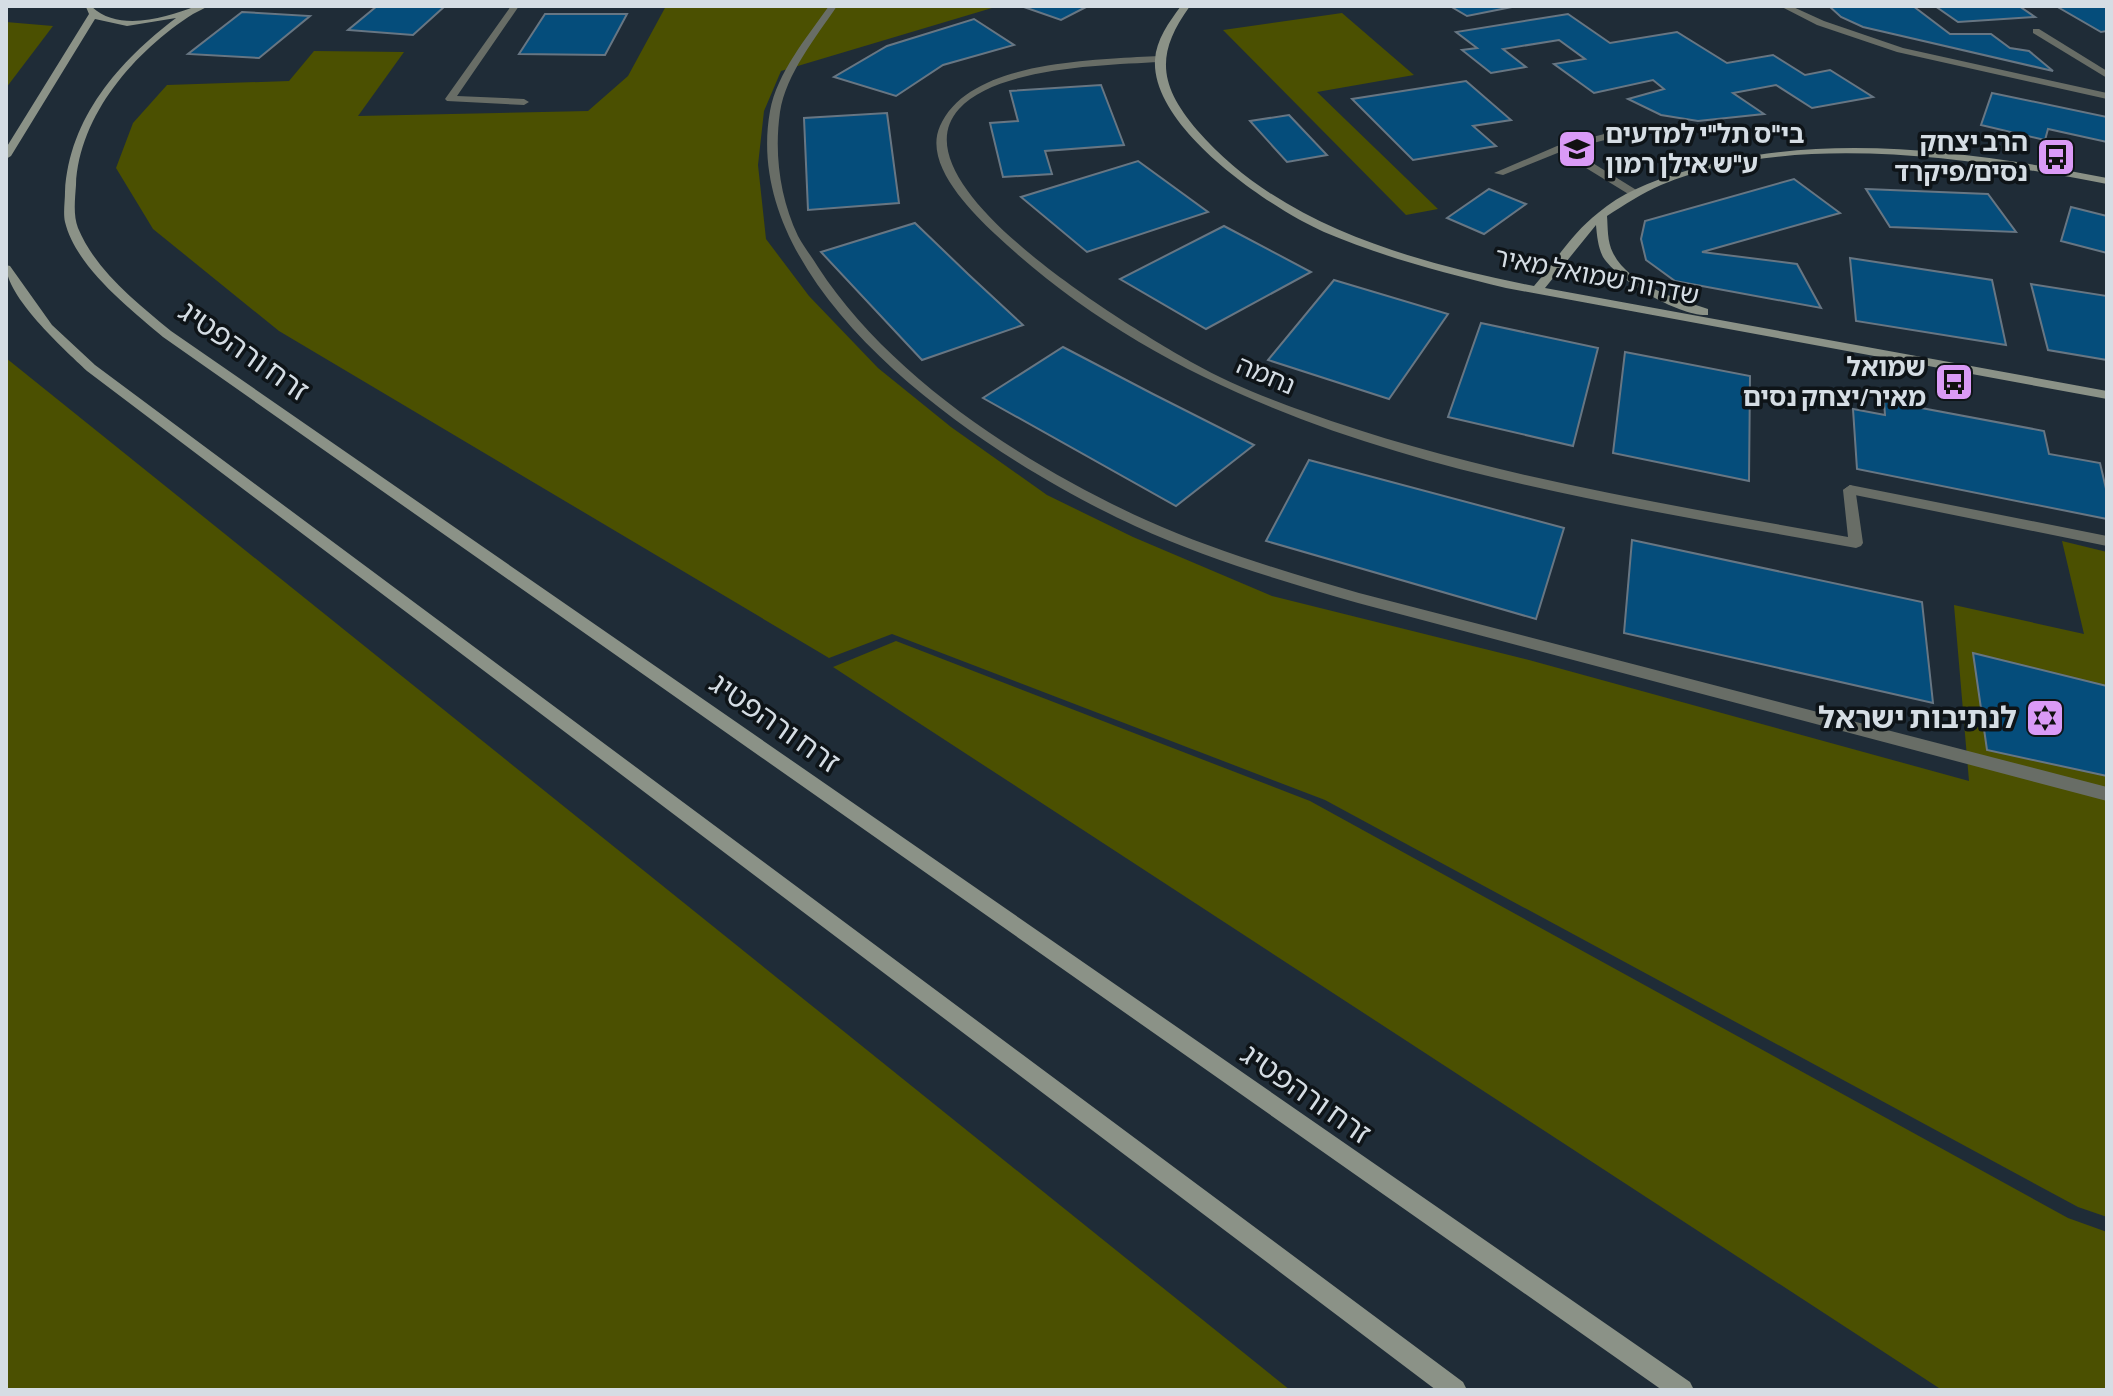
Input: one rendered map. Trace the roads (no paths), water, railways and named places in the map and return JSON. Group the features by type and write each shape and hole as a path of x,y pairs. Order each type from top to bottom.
{"street":[{"path":"515,6 450,99 524,102"},
{"path":"833,6 799,58 775,111 771,152 777,193 789,232 819,283 907,374 972,426 1039,469 1112,510 1186,543 1251,566 1358,598 2107,794"},
{"path":"1160,59 1171,25 1186,6"},
{"path":"1784,6 1842,32 1885,44 2107,96"},
{"path":"6,156 87,9 123,23 145,22 197,9"},
{"name":"זרח ורהפטיג","path":"197,9 141,50 89,119 73,154 71,222 90,258 125,298 167,334 1682,1390"},
{"path":"2036,31 2107,75"},
{"name":"שדרות שמואל מאיר","path":"1160,59 1165,92 1186,124 1209,148 1283,207 1326,229 1389,252 1454,273 1537,290 2107,395"},
{"name":"נחמה","path":"1160,59 1083,63 1008,78 972,94 954,109 943,126 940,149 950,174 988,222 1069,294 1122,331 1238,390 1312,420 1453,463 1534,482 1856,543 1850,490 2107,541"},
{"path":"1499,173 1561,148 1624,132"},
{"path":"1561,148 1634,193"},
{"path":"1537,290 1602,214 1634,193 1715,166 1824,152 1878,150 2001,161 2107,181"},
{"path":"1602,214 1603,240 1610,258 1630,276 1664,298 1747,328"},
{"path":"6,268 48,328 91,368 1455,1390"}],"place":[{"name":"בי\"ס תל\"י למדעים ע\"ש אילן רמון","path":"1577,149"},
{"name":"הרב יצחק נסים/פיקרד","path":"2056,157"},
{"name":"שמואל מאיר/יצחק נסים","path":"1954,382"},
{"name":"לנתיבות ישראל","path":"2045,718"}]}
